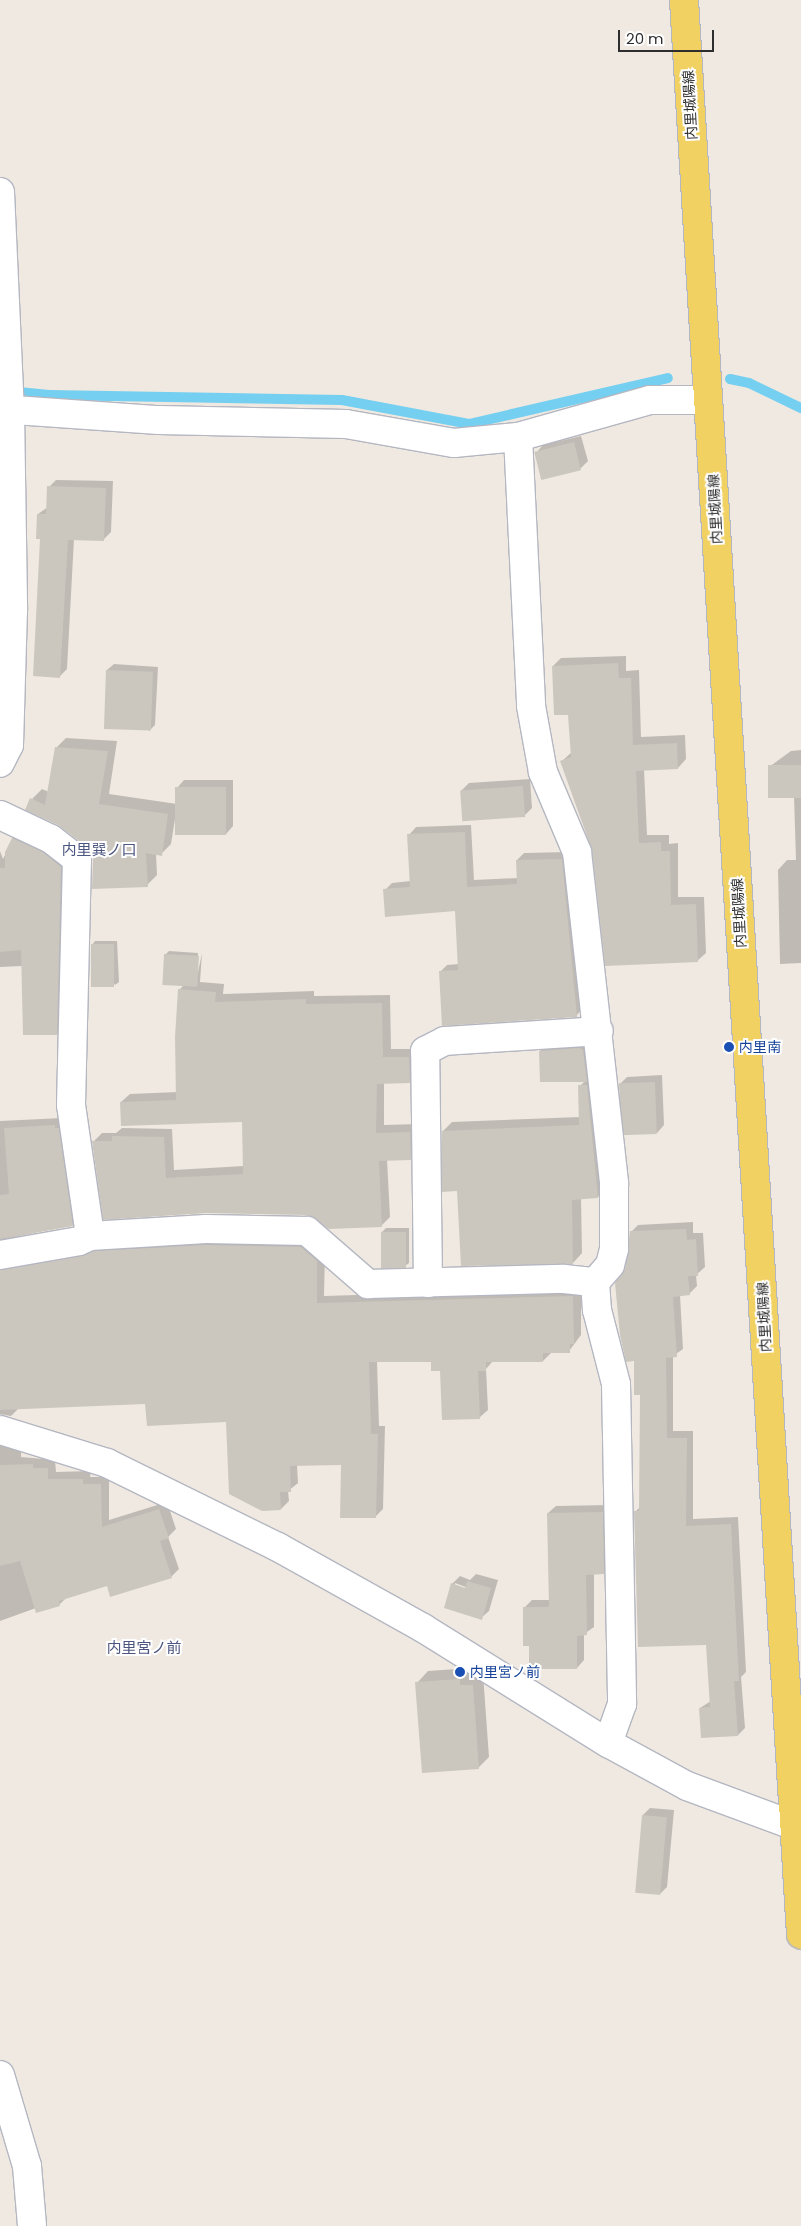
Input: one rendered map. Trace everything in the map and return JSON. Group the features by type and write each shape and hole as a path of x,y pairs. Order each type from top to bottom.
{"main road":[{"name":"内里城陽線","path":"684,0 798,1826 801,1934"}],"street":[{"path":"0,192 12,668 10,745 0,763"},
{"path":"5,410 159,420 346,424 454,443 518,437 650,400 708,400"},
{"path":"518,437 532,706 544,772 577,852 599,1031 616,1222 610,1265 595,1282 597,1310 616,1384 622,1704 608,1743"},
{"path":"0,816 52,840 77,859 71,1106 90,1236"},
{"path":"428,1284 425,1051 446,1041 599,1031"},
{"path":"0,1254 80,1241 90,1236 206,1229 307,1232 368,1284 564,1280 595,1282"},
{"path":"0,1430 107,1463 278,1547 423,1628 608,1743 687,1786 798,1826"},
{"path":"0,2075 27,2166 32,2226"}],"building":[{"path":"574,442 581,470 541,480 534,452"},
{"path":"47,486 106,488 104,541 68,540 60,678 33,676 40,539 36,539 37,514 46,514"},
{"path":"618,663 619,678 631,678 633,745 677,743 678,769 636,771 639,843 661,842 661,851 670,851 671,905 696,904 698,962 605,966 592,850 560,761 571,757 568,715 554,715 552,666"},
{"path":"106,670 153,672 151,731 104,729"},
{"path":"55,747 108,751 99,804 168,814 162,856 146,853 148,887 92,889 93,859 87,847 58,825 25,810 30,798 45,805"},
{"path":"768,765 801,765 801,798 768,798"},
{"path":"523,786 525,817 462,821 460,790"},
{"path":"175,787 226,787 226,835 175,835"},
{"path":"465,832 467,887 517,884 516,860 562,859 577,1017 442,1026 439,971 458,970 455,911 385,917 383,889 410,887 407,834"},
{"path":"12,838 43,852 61,867 57,1035 23,1035 21,950 0,952 0,868 5,868 5,852"},
{"path":"91,944 114,944 114,987 91,987"},
{"path":"164,954 199,956 197,987 162,985"},
{"path":"178,989 216,992 215,1002 306,999 306,1004 382,1003 383,1057 409,1057 410,1083 377,1084 376,1133 410,1132 411,1160 379,1161 382,1227 329,1229 307,1215 206,1213 103,1220 92,1141 112,1141 112,1136 164,1137 166,1178 243,1174 242,1122 121,1126 120,1102 176,1100 175,1037"},
{"path":"579,1048 583,1050 587,1082 540,1082 539,1051"},
{"path":"655,1082 657,1134 621,1135 619,1083"},
{"path":"578,1085 587,1085 598,1198 572,1200 573,1264 461,1266 457,1191 442,1192 442,1131 579,1125"},
{"path":"55,1125 55,1128 59,1128 73,1226 0,1239 0,1195 9,1194 4,1128"},
{"path":"686,1229 687,1240 696,1239 698,1276 688,1276 690,1295 673,1297 677,1357 666,1358 667,1438 687,1438 686,1526 731,1524 739,1681 734,1681 738,1736 701,1738 699,1708 710,1707 706,1645 638,1647 634,1511 639,1511 640,1395 634,1395 634,1361 626,1362 620,1335 615,1283 625,1269 630,1231"},
{"path":"381,1232 406,1232 406,1268 381,1268"},
{"path":"206,1245 301,1247 317,1261 317,1303 573,1296 574,1344 570,1344 570,1353 543,1353 543,1362 486,1362 486,1371 478,1371 480,1419 442,1420 440,1371 431,1371 431,1362 369,1362 371,1434 378,1434 376,1518 340,1518 341,1465 290,1466 291,1492 280,1492 281,1510 262,1511 229,1494 226,1422 147,1426 145,1404 0,1410 0,1270 94,1251"},
{"path":"33,1464 33,1468 48,1468 48,1479 83,1479 83,1484 101,1484 102,1527 159,1509 169,1538 160,1541 172,1578 110,1597 107,1586 59,1601 60,1606 36,1613 20,1561 0,1566 0,1465"},
{"path":"603,1512 604,1574 586,1575 587,1635 577,1636 577,1669 529,1669 529,1646 523,1646 523,1607 549,1607 547,1513"},
{"path":"467,1581 491,1588 482,1620 444,1608 451,1583 465,1588"},
{"path":"460,1679 460,1685 473,1685 479,1769 422,1773 415,1682"},
{"path":"642,1815 667,1817 660,1895 635,1893"}],"waterway":[{"path":"9,391 49,395 342,400 469,424 668,378"},
{"path":"730,379 749,383 801,408"}],"place":[{"name":"内里南","path":"729,1047"},
{"name":"内里宮ノ前","path":"460,1672"}],"district":[{"name":"内里巽ノ口","path":"99,850"},
{"name":"内里宮ノ前","path":"144,1648"}]}
